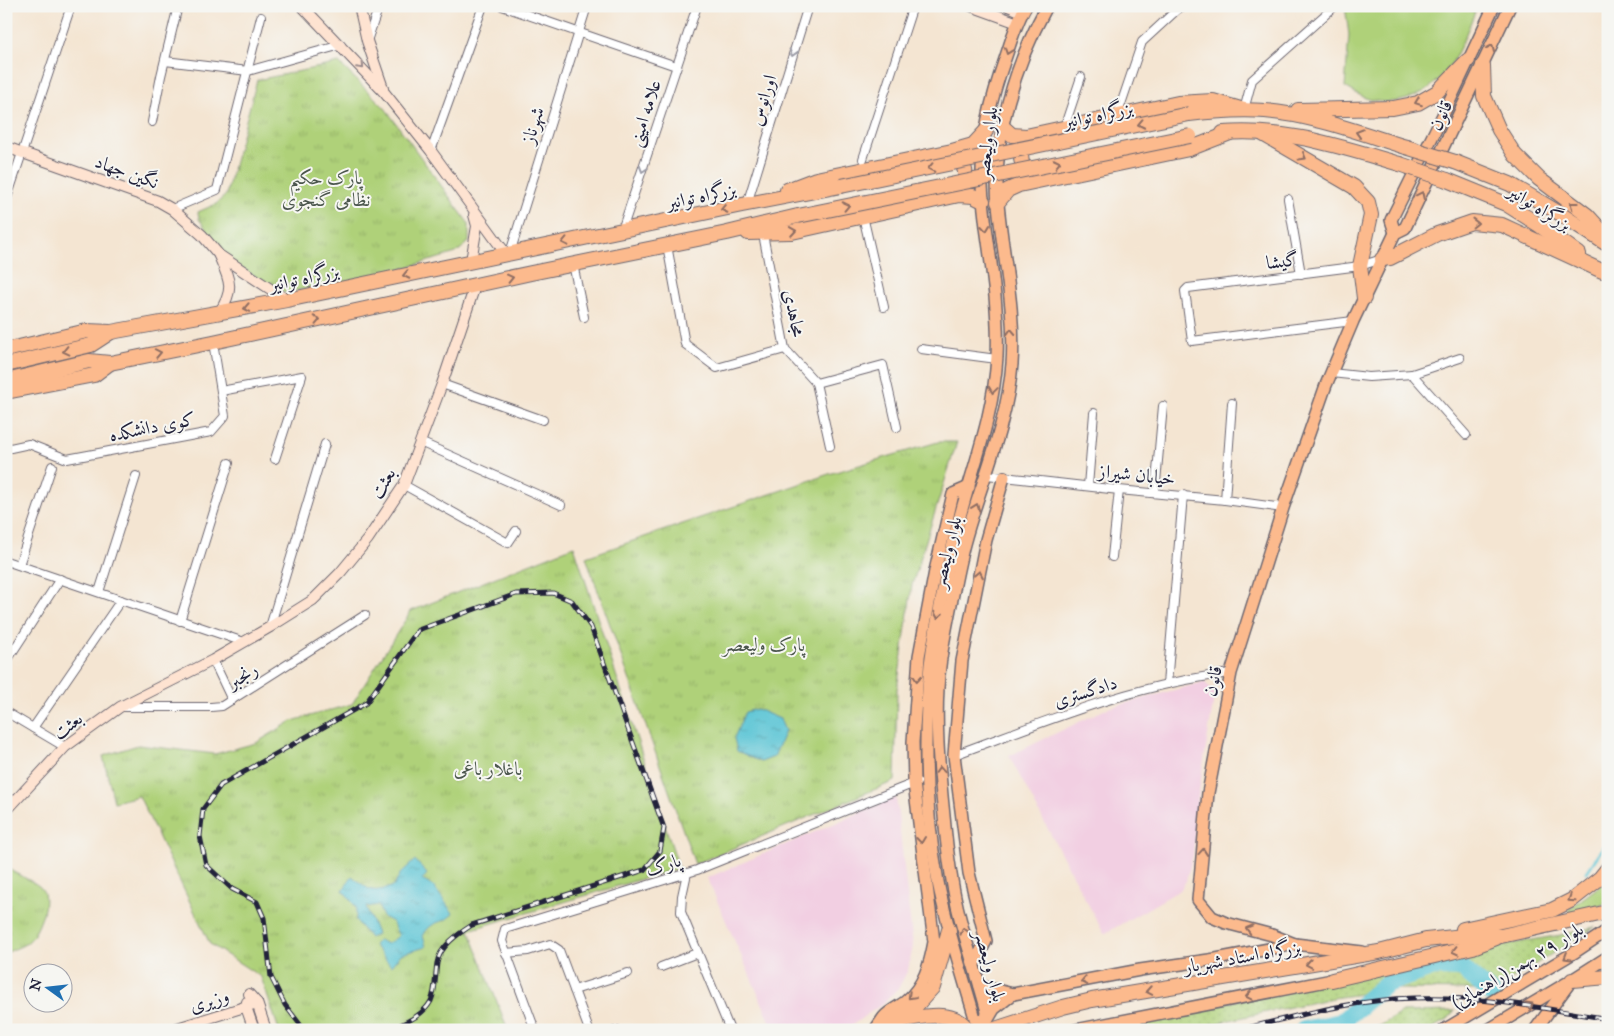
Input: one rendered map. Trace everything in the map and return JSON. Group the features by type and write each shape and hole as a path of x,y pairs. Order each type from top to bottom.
{"highway":[{"path":"1267,111 1392,108 1418,103 1437,92 1468,60"},
{"path":"1483,65 1484,96 1499,130 1515,156 1539,179 1587,215 1608,238"},
{"path":"1002,127 1012,135 1026,136 1178,103 1213,101 1244,110"},
{"name":"بزرگراه توانیر","path":"6,365 91,345 111,332 287,300 1189,114 1244,110 1267,111 1311,118 1406,146 1455,162 1510,184 1608,244"},
{"path":"751,203 816,179 973,145 986,131"},
{"path":"998,202 1008,190 1019,185 1189,149 1230,133"},
{"path":"6,381 89,361 110,363 213,342 573,264 727,233 798,216 1190,136 1230,133 1261,133 1354,187 1368,202 1371,215 1360,266 1364,298"},
{"name":"بزرگراه توانیر","path":"1261,133 1277,133 1317,140 1400,164 1447,180 1506,204 1539,224 1605,273"},
{"path":"1026,136 1021,147 1021,160 1026,172 1035,182"},
{"path":"952,151 961,160 966,172 965,184 959,195"},
{"path":"727,233 763,234 792,232 959,195 973,196 983,201"},
{"path":"1382,259 1396,256 1437,234 1472,222 1502,225 1605,273"},
{"path":"6,350 87,331 111,332"},
{"path":"6,392 94,375 110,363"},
{"path":"1426,940 1448,932 1552,910 1572,900 1600,878 1608,868"},
{"name":"بزرگراه استاد شهریار","path":"1332,980 1473,947 1501,936 1608,912"},
{"path":"879,1030 916,1006 932,987 941,964 949,930"},
{"name":"بزرگراه استاد شهریار","path":"987,1029 1092,1000 1374,953 1426,940 1472,935 1501,936"},
{"path":"1572,980 1608,977"},
{"path":"894,1021 945,1016 959,1020 967,1029"}],"main road":[{"path":"302,6 384,92 431,151 473,211 508,254"},
{"path":"358,6 367,41 384,92"},
{"path":"971,6 1018,23"},
{"path":"1008,6 1024,9"},
{"name":"بلوار ولیعصر","path":"987,1029 987,1012 960,916 948,859 938,721 940,668 964,544 987,475 1010,389 1012,360 1009,293 998,202 998,168 1002,127 1014,78 1034,29 1047,6"},
{"name":"قانون","path":"1395,234 1391,220 1494,6"},
{"name":"قانون","path":"1295,944 1272,934 1226,923 1212,916 1198,900 1208,793 1231,673 1283,508 1331,373 1382,259 1395,234 1405,228 1510,6"},
{"name":"بلوار ولیعصر","path":"987,1029 975,1018 949,930 938,882 926,779 927,722 930,666 937,620 952,552 984,438 993,394 997,359 998,338 995,294 983,201 982,170 986,131 1000,75 1024,9"},
{"name":"نگین جهاد","path":"6,147 140,194 172,209 202,235 219,255"},
{"path":"471,261 477,226 473,211"},
{"path":"219,255 287,300"},
{"path":"219,255 228,278 230,291 219,313"},
{"name":"بعثت","path":"6,810 65,747 120,708 213,660 313,600 340,573 368,539 404,485 442,384 475,286"},
{"path":"974,964 986,940 969,873 954,755 962,661 986,540 1004,477"},
{"path":"875,1030 885,1016 906,1001 918,989 931,960 934,942 914,783 913,742 919,656 935,571 953,494 970,487"},
{"name":"بلوار ٢٩ بهمن(راهنمایی)","path":"1444,1030 1575,952 1608,930"},
{"path":"980,986 1013,994 1295,944 1374,953"},
{"path":"1488,1030 1608,957"},
{"path":"1076,1030 1332,980"},
{"path":"1534,1030 1572,980"},
{"name":"وزیری","path":"171,1030 246,1007 249,994 257,1003 266,1030"},
{"path":"987,1029 990,1016 994,1010 1013,994"},
{"path":"246,1007 254,1030"}],"street":[{"path":"6,201 71,6"},
{"path":"152,122 178,6"},
{"path":"367,41 379,6"},
{"path":"431,151 483,6"},
{"path":"502,6 676,66"},
{"name":"شهرناز","path":"508,254 587,6"},
{"name":"علامه امینی","path":"622,230 697,6"},
{"name":"اورانوس","path":"751,203 808,6"},
{"path":"863,158 913,6"},
{"path":"1117,116 1142,42 1181,6"},
{"path":"1244,110 1252,80 1335,6"},
{"path":"172,209 217,190 261,17"},
{"path":"165,61 248,71 341,46"},
{"path":"1064,128 1081,77"},
{"path":"1288,199 1301,274"},
{"path":"863,216 884,307"},
{"name":"مجاهدی","path":"763,234 785,349 816,383 830,446"},
{"path":"667,245 685,344 717,368 785,349"},
{"name":"گیشا","path":"1353,321 1192,341 1184,291 1186,289 1360,266 1382,259"},
{"path":"573,264 584,318"},
{"name":"کوی دانشکده","path":"6,449 28,444 67,459 211,432 225,416 213,342"},
{"path":"920,349 997,359"},
{"path":"1331,373 1370,377 1412,374 1460,358"},
{"path":"816,383 883,366 896,427"},
{"path":"1412,374 1466,435"},
{"path":"221,391 302,376 275,459"},
{"path":"442,384 543,420"},
{"path":"1225,500 1232,402"},
{"path":"1155,493 1163,406"},
{"path":"1088,486 1094,413"},
{"path":"420,442 561,505"},
{"path":"270,627 325,444"},
{"path":"180,621 229,463"},
{"path":"19,566 52,466"},
{"name":"خیابان شیراز","path":"987,475 1225,500 1283,508"},
{"path":"99,592 136,476"},
{"path":"404,485 508,544 516,531"},
{"path":"1112,557 1119,490"},
{"path":"1167,684 1183,496"},
{"path":"7,563 99,592 244,642"},
{"path":"6,662 60,579"},
{"path":"33,728 121,600"},
{"name":"رنجبر","path":"120,708 222,706 365,615"},
{"path":"213,660 232,700"},
{"name":"دادگستری","path":"954,755 1089,705 1198,677 1231,673"},
{"path":"6,712 65,747"},
{"name":"پارک","path":"535,1030 502,941 505,929 687,873 926,779"},
{"path":"687,873 681,912 730,1030"},
{"path":"506,953 528,951 550,944 559,950 589,1030"},
{"path":"661,967 697,953"},
{"path":"574,990 628,973"}],"shaded area":[{"path":"1204,682 1215,692 1198,797 1193,855 1186,881 1180,890 1104,934 1009,756 1108,708"},
{"path":"896,797 913,946 908,970 899,987 885,1002 845,1030 774,1030 707,878"}],"green space":[{"path":"1345,6 1458,6 1475,12 1453,61 1438,80 1430,87 1410,98 1388,102 1368,99 1345,87 1349,35"},
{"name":"پارک حکیم نظامی گنجوی","path":"339,63 385,108 469,224 469,242 456,253 388,273 285,293 230,262 199,219 198,212 216,204 226,195 257,80"},
{"name":"پارک ولیعصر","path":"938,442 957,442 912,585 897,689 895,781 695,864 586,557 829,474"},
{"name":"باغلار باغی","path":"574,546 679,868 469,930 508,1030 279,1030 261,977 210,944 139,796 114,802 103,756 138,745 215,754 256,743 292,721 352,704 411,611"},
{"path":"6,867 40,887 45,898 43,914 34,935 25,944 6,953"},
{"path":"1608,877 1608,903 1571,915 1569,909 1602,884"},
{"path":"1595,927 1488,994 1473,990 1396,989 1333,998 1225,1021 1193,1030 1099,1030 1464,952"},
{"path":"1455,1011 1448,1019 1429,1030 1365,1030 1380,1026 1402,1012"}],"water":[{"path":"757,709 780,719 785,731 774,757 761,762 737,751 734,738 745,712"},
{"path":"415,860 427,874 422,880 434,887 453,913 450,917 430,926 423,936 426,947 401,954 391,966 374,945 379,940 387,944 399,936 392,922 383,917 378,905 366,907 377,934 370,938 356,921 356,907 343,890 352,876 371,890 380,890 394,886 400,874"}],"waterway":[{"path":"1587,872 1608,840"},
{"path":"1304,1030 1341,1022 1386,984 1434,967 1462,968 1492,994"}],"railway":[{"path":"307,1030 302,1027 285,1005 271,977 264,918 257,902 232,889 206,865 200,836 203,809 221,785 366,703 418,630 516,594 553,593 572,601 591,627 664,828 660,851 644,870 472,925 450,941 442,951 437,963 434,992 428,1006 413,1018 390,1030"},
{"path":"1239,1030 1349,1005 1371,1001 1415,998 1488,1001 1608,1019"}]}
